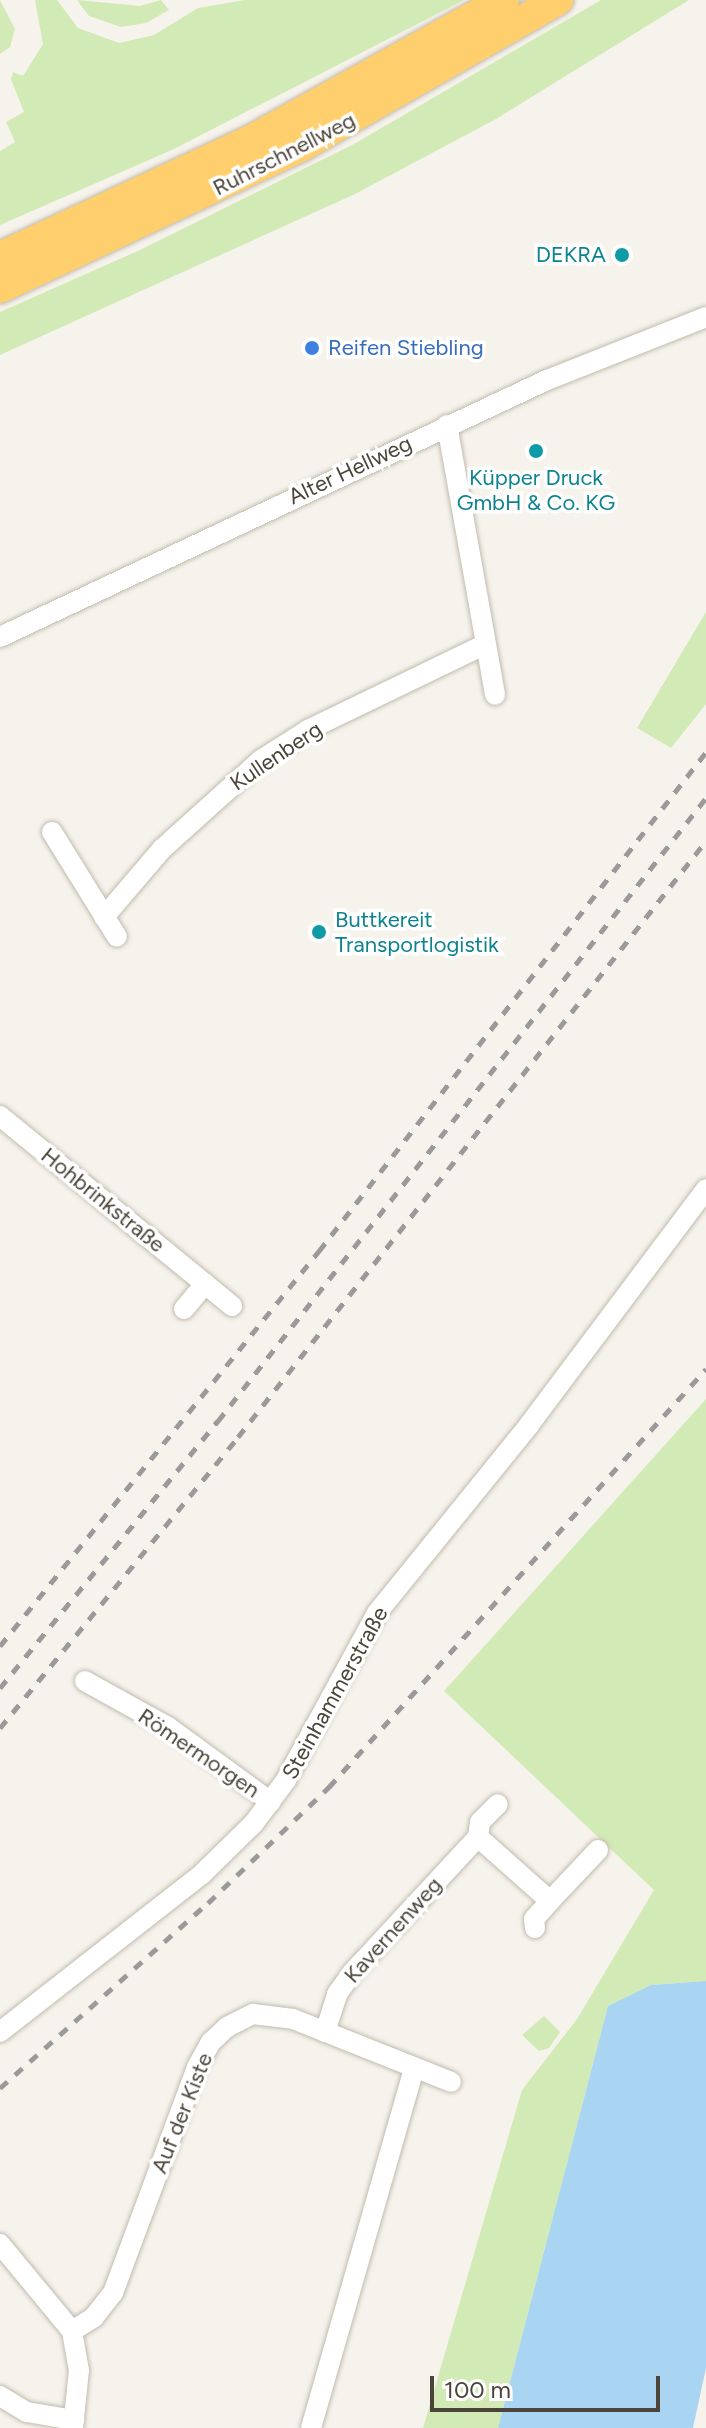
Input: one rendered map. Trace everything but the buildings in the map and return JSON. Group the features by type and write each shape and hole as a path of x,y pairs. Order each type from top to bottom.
{"highway":[{"name":"Ruhrschnellweg","path":"0,257 253,139 504,0"},
{"name":"Ruhrschnellweg","path":"0,288 302,146 558,0"}],"street":[{"name":"Alter Hellweg","path":"0,637 447,425 706,317"},
{"path":"447,425 495,695"},
{"name":"Kullenberg","path":"104,917 162,849 261,760 308,730 484,645"},
{"path":"52,832 117,937"},
{"name":"Hohbrinkstraße","path":"0,1116 232,1306"},
{"name":"Steinhammerstraße","path":"0,2032 202,1874 271,1802 377,1613 529,1425 706,1189"},
{"path":"184,1309 205,1284"},
{"name":"Römermorgen","path":"85,1681 168,1727 271,1802"},
{"name":"Kavernenweg","path":"325,2032 337,1994 352,1973 478,1837 480,1822 498,1804"},
{"path":"478,1837 550,1901"},
{"path":"535,1928 534,1919 598,1850"},
{"name":"Auf der Kiste","path":"72,2331 94,2317 113,2293 211,2042 253,2014 293,2019 451,2082"},
{"path":"311,2428 414,2069"},
{"path":"0,2244 72,2331 79,2370 73,2424 27,2412 0,2396"}],"green space":[{"path":"0,0 15,29 10,47 0,54"},
{"path":"35,0 57,0 78,28 119,43 154,35 198,8 245,0 464,0 174,149 0,225 0,151 15,142 6,122 24,112 11,79 13,72 23,76 43,44"},
{"path":"77,0 140,6 161,0 169,10 146,23 121,27 89,16"},
{"path":"601,0 689,0 496,119 355,194 0,355 0,312 140,250 354,144"},
{"path":"706,612 706,704 671,748 637,728"},
{"path":"706,1399 706,1981 651,1985 608,2006 498,2428 423,2428 522,2090 577,2019 654,1890 444,1691"},
{"path":"544,2016 560,2032 549,2048 539,2051 522,2035"}],"water":[{"path":"706,1981 706,2368 693,2428 498,2428 608,2006 651,1985"}],"railway":[{"path":"0,1646 319,1251 706,752"},
{"path":"0,1688 218,1421 706,798"},
{"path":"0,1728 238,1437 706,841"},
{"path":"0,2088 208,1903 329,1787 706,1369"}],"place":[{"name":"DEKRA","path":"622,255"},
{"name":"Reifen Stiebling","path":"312,348"},
{"name":"Küpper Druck GmbH & Co. KG","path":"536,451"},
{"name":"Buttkereit Transportlogistik","path":"319,932"}]}
